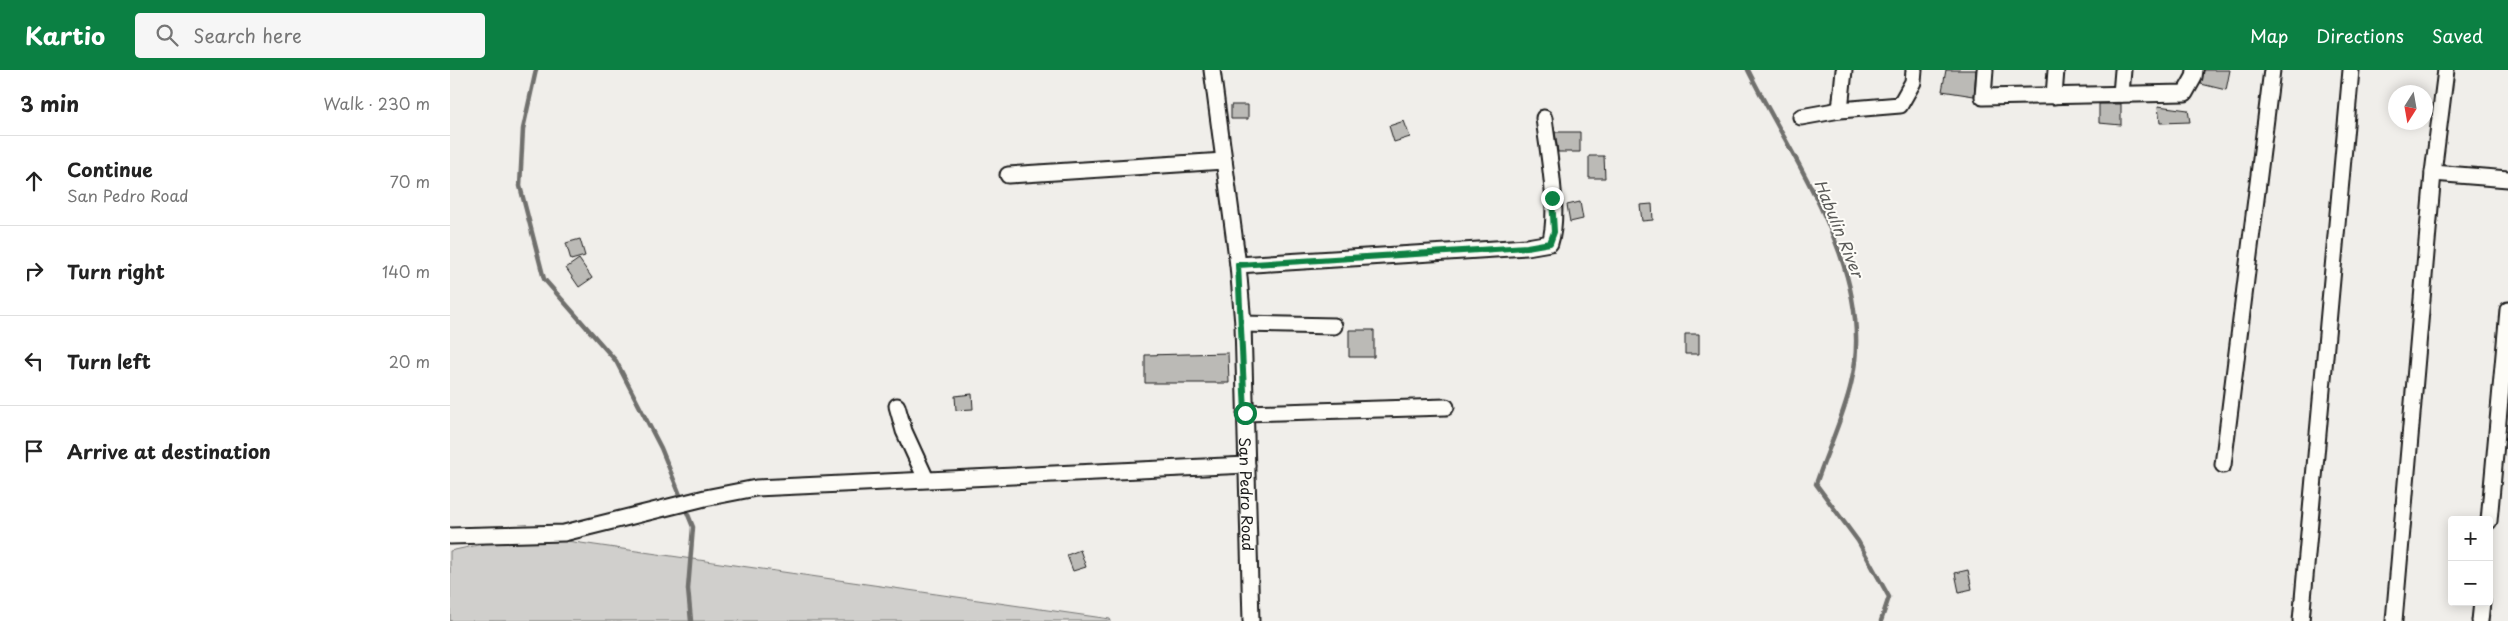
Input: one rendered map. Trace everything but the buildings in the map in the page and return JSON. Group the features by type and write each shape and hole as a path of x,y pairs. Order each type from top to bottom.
{"street":[{"name":"San Pedro Road","path":"1212,70 1238,265 1243,324 1251,621"},
{"path":"1840,110 1844,70"},
{"path":"1801,117 1840,110 1900,105 1913,82 1914,70"},
{"path":"1985,70 1983,97 2185,93 2194,77 2195,70"},
{"path":"2054,96 2056,70"},
{"path":"2121,94 2123,70"},
{"path":"2223,465 2272,70"},
{"path":"2301,621 2351,70"},
{"path":"2394,621 2434,172 2446,70"},
{"path":"1238,265 1527,247 1550,243 1554,232 1544,118"},
{"path":"1008,175 1224,161"},
{"path":"2434,172 2508,179"},
{"path":"2489,516 2508,310"},
{"path":"1243,324 1334,326"},
{"path":"897,406 904,431 926,479"},
{"path":"1245,413 1446,407"},
{"path":"450,536 564,534 662,508 756,488 1247,465"},
{"path":"2480,621 2482,606"}],"shaded area":[{"path":"525,535 1110,619 1111,621 450,621 450,551"}],"waterway":[{"path":"536,70 523,129 520,186 544,279 616,361 661,448 693,527 688,589 691,621"},
{"name":"Habulin River","path":"1748,70 1808,181 1827,221 1842,261 1853,302 1856,343 1851,384 1816,484 1858,541 1889,597 1881,621"}],"route":[{"path":"1245,413 1243,324 1238,265 1527,247 1550,243 1554,232 1552,198"}]}
